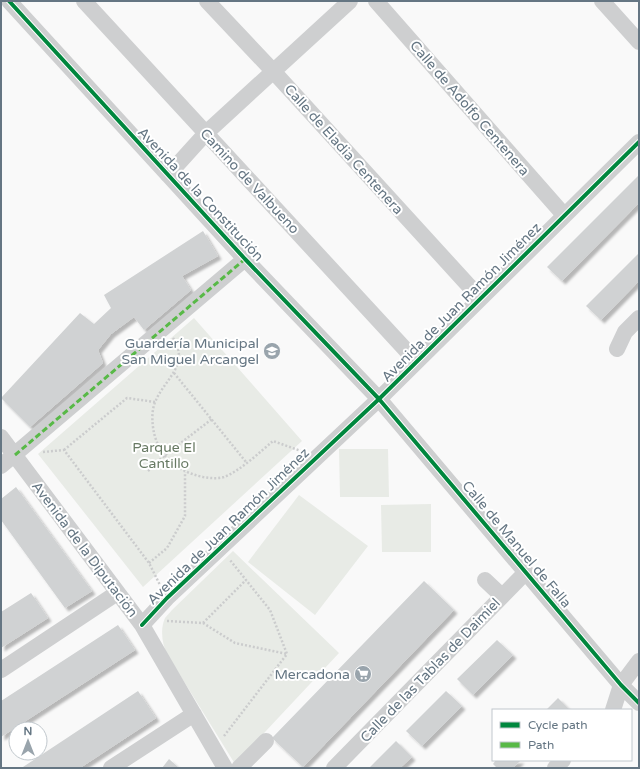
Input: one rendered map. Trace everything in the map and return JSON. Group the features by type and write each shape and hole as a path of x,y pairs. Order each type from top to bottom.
{"street":[{"name":"Avenida de la Constitución","path":"9,1 245,259 379,399"},
{"name":"Camino de Valbueno","path":"84,1 416,361"},
{"name":"Calle de Eladia Centenera","path":"207,1 273,71 480,298"},
{"path":"168,175 206,133 350,1"},
{"name":"Calle de Adolfo Centenera","path":"376,1 564,215"},
{"path":"602,1 639,42"},
{"name":"Avenida de Juan Ramón Jiménez","path":"144,622 220,547 316,456 379,399 639,142"},
{"path":"1,466 245,259"},
{"path":"617,349 625,332 639,318"},
{"name":"Calle de Manuel de Falla","path":"379,399 639,704"},
{"name":"Avenida de la Diputación","path":"1,437 118,593 144,622 225,768"},
{"name":"Calle de las Tablas de Daimiel","path":"334,768 526,572"},
{"path":"485,580 502,596"},
{"path":"1,670 118,593"},
{"path":"612,709 621,684 639,661"},
{"path":"112,768 194,714"},
{"path":"239,768 266,741"}],"path":[{"path":"166,326 179,346 180,353 174,373 155,402 153,421 154,434 158,444 175,466 185,472 215,478 224,477 273,441 316,456"},
{"path":"174,373 246,462"},
{"path":"42,452 64,450 127,398 155,402"},
{"path":"148,471 165,455 212,420"},
{"path":"64,450 149,563 167,598"},
{"path":"149,563 167,548 185,516 185,472"},
{"path":"220,547 270,610 287,654"},
{"path":"203,623 246,580"},
{"path":"144,622 203,623 234,643 287,654"},
{"path":"214,749 287,654"}],"green space":[{"name":"Parque El Cantillo","path":"194,318 302,441 143,587 38,454"},
{"path":"339,449 388,449 389,497 340,497"},
{"path":"299,495 368,546 315,615 248,562"},
{"path":"431,504 431,552 382,552 381,505"},
{"path":"233,551 339,653 235,764 167,654 162,632 163,622 172,610"}],"building":[{"path":"639,175 639,203 562,281 547,267"},
{"path":"203,231 218,256 182,276 191,290 144,330 134,317 111,334 98,350 103,363 30,427 1,398 80,313 94,324 111,308 104,295"},
{"path":"639,253 639,281 601,320 586,306"},
{"path":"16,487 92,591 65,608 1,520 1,499"},
{"name":"Mercadona","path":"424,581 454,610 303,767 272,738"},
{"path":"31,593 48,618 1,648 1,612"},
{"path":"118,625 135,650 26,721 8,721 8,732 1,737 1,701"},
{"path":"497,640 513,655 473,695 457,679"},
{"path":"138,691 156,718 80,768 23,767 32,761 48,761 48,750"},
{"path":"446,691 462,706 422,746 406,731"},
{"path":"558,698 569,709 547,709"},
{"path":"396,741 412,757 400,768 369,768"},
{"path":"169,759 179,768 162,768"},
{"path":"495,761 520,761 513,768 497,768 493,764"}],"marked path":[{"path":"15,455 245,259"}],"cycle path":[{"path":"9,1 245,259 379,399 621,685 639,703"},
{"path":"142,625 167,598 379,399 639,142"}],"place":[{"name":"Guardería Municipal San Miguel Arcangel","path":"272,351"},
{"name":"Mercadona","path":"363,674"}]}
